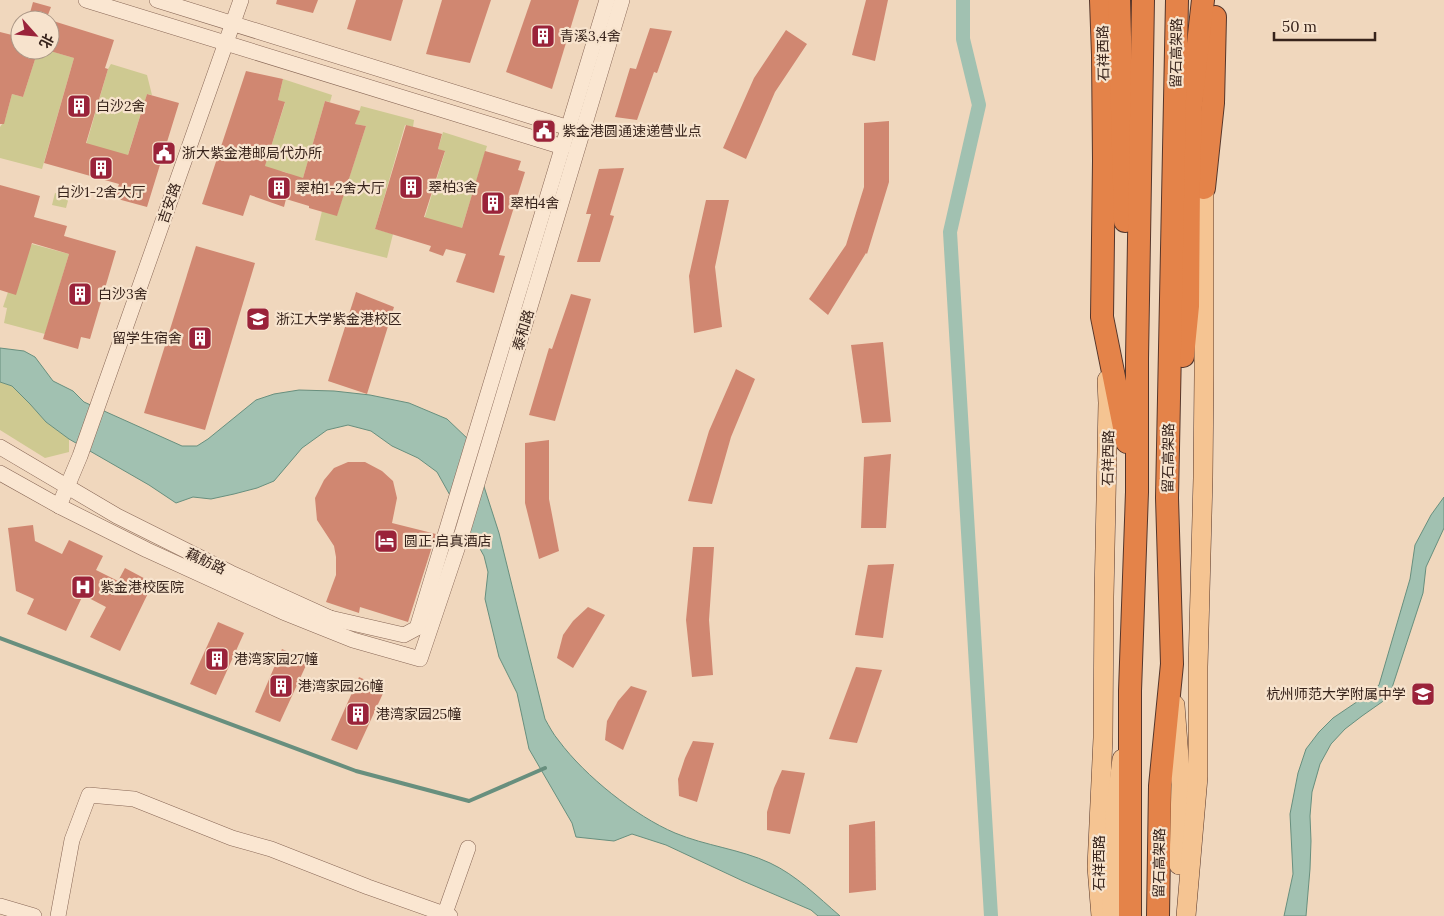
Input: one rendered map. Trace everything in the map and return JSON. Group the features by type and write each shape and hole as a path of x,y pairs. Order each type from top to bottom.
{"highway":[{"name":"石祥西路","path":"1101,0 1104,151 1102,317"},
{"path":"1119,0 1126,266 1137,359"},
{"name":"留石高架路","path":"1130,916 1130,691 1137,492 1137,359 1144,0"},
{"name":"留石高架路","path":"1158,916 1160,786 1172,664 1167,498 1177,0"},
{"path":"1167,498 1188,306 1191,105 1203,0"},
{"path":"1204,188 1213,103 1215,0"},
{"path":"1102,317 1137,492"}],"main road":[{"path":"1186,916 1198,777 1198,667 1204,375 1203,0"},
{"name":"石祥西路","path":"1101,916 1097,867 1103,738 1108,403 1102,317"},
{"path":"1172,664 1181,784 1176,916"},
{"name":"石祥西路","path":"1112,916 1115,814 1130,691"}],"street":[{"path":"86,0 563,147"},
{"path":"157,0 569,128"},
{"name":"吉安路","path":"59,506 80,456 241,0"},
{"name":"泰和路","path":"330,618 404,634 417,628 607,0"},
{"name":"泰和路","path":"422,654 461,537 622,0"},
{"name":"藕舫路","path":"0,448 117,516 172,544 284,598 366,634 422,654"},
{"name":"藕舫路","path":"0,473 59,506 147,550 283,612 353,640 422,654"},
{"path":"58,916 72,840 89,795 134,800 232,838 271,849 446,915 468,848"},
{"path":"0,906 34,916"}],"shaded area":[{"path":"60,54 74,58 42,169 0,158 0,127 5,120 12,94 23,97 35,60 60,60"},
{"path":"111,64 147,75 152,95 147,94 125,164 84,152"},
{"path":"283,79 332,95 330,102 325,101 301,185 293,176 285,172 263,172 285,103 278,100"},
{"path":"361,106 414,120 413,127 405,125 375,229 393,234 387,258 315,240 322,211 337,215 366,126 355,124"},
{"path":"443,132 487,146 460,234 423,223 445,152 438,149"},
{"path":"55,193 69,197 66,208 52,205"},
{"path":"32,244 69,254 45,334 4,323 7,308 3,307 8,292"},
{"path":"0,348 24,351 35,357 53,381 73,391 84,402 182,446 197,446 256,400 274,394 299,390 370,395 409,403 447,419 469,440 499,533 545,719 557,738 582,768 628,806 675,833 759,858 780,868 798,880 840,916 818,916 811,910 666,845 632,834 614,841 576,837 572,823 529,749 517,693 499,657 485,599 488,572 484,556 437,472 418,458 392,446 371,431 348,425 327,430 302,448 274,481 234,494 211,499 193,497 176,503 149,485 69,439 46,422 12,386 0,382"},
{"path":"0,382 12,386 46,422 69,439 69,452 45,458 0,430"},
{"path":"1444,497 1444,528 1426,567 1423,593 1389,697 1345,729 1331,744 1320,764 1312,792 1310,869 1306,916 1284,916 1293,874 1290,814 1298,773 1306,749 1333,718 1379,685 1410,579 1415,545 1431,515"}],"building":[{"path":"277,0 318,0 313,13 276,4"},
{"path":"356,0 403,0 391,41 347,29"},
{"path":"442,0 491,0 470,63 426,54"},
{"name":"青溪3,4舍","path":"531,0 579,0 552,89 506,72"},
{"path":"866,0 888,0 875,61 852,55"},
{"path":"33,2 51,7 50,10 31,10"},
{"path":"60,23 114,40 105,68 108,69 86,143 128,155 147,94 179,103 147,207 114,198 119,184 44,163 74,58 60,54"},
{"path":"650,28 672,31 657,73 654,72 637,120 615,117 630,68 636,69"},
{"path":"786,30 807,44 775,92 746,159 723,148 754,78"},
{"path":"0,32 10,34 10,60 35,60 23,97 12,94 4,124 0,124"},
{"path":"246,71 283,79 278,100 285,102 265,166 303,178 325,101 360,111 355,124 366,126 337,216 286,199 284,207 250,195 243,216 202,204"},
{"path":"889,121 889,182 867,254 828,315 809,299 846,245 864,187 864,123"},
{"path":"406,125 442,134 438,149 445,151 424,217 462,228 485,151 521,161 518,170 525,172 499,255 505,256 494,293 456,282 466,254 446,249 443,256 429,251 431,246 375,229"},
{"path":"624,168 610,215 614,216 600,262 577,262 591,214 586,214 599,169"},
{"path":"0,185 40,196 34,217 67,226 64,236 116,251 90,339 81,337 78,349 43,339 69,254 32,243 16,295 0,290"},
{"path":"706,200 729,200 715,267 722,327 694,333 689,276"},
{"name":"留学生宿舍","path":"196,246 255,263 205,430 144,413"},
{"path":"356,292 394,307 367,394 328,381"},
{"path":"571,294 591,299 555,421 529,415 549,348 552,349"},
{"path":"883,342 891,422 862,423 851,345"},
{"path":"736,369 755,379 731,437 712,504 688,501 709,431"},
{"path":"549,440 549,499 559,551 539,559 525,503 525,443"},
{"path":"891,454 886,528 861,528 864,457"},
{"name":"圆正·启真酒店","path":"348,462 365,462 382,471 393,481 397,498 392,523 436,534 408,622 360,607 359,613 326,602 336,575 336,557 334,546 317,520 315,498 324,480 334,468"},
{"name":"紫金港校医院","path":"33,525 35,541 62,554 69,540 103,556 96,570 118,581 125,568 153,583 120,651 90,637 106,607 83,595 66,631 27,614 34,599 16,591 8,528"},
{"path":"693,547 714,547 709,620 713,675 692,677 686,620"},
{"path":"894,564 883,638 855,635 868,565"},
{"path":"588,607 605,615 573,668 557,658 563,635 573,621"},
{"name":"港湾家园27幢","path":"218,622 244,633 216,695 190,684"},
{"name":"港湾家园26幢","path":"282,649 308,661 280,722 255,712"},
{"path":"856,667 882,670 857,743 829,739"},
{"name":"港湾家园25幢","path":"359,677 385,689 357,750 331,740"},
{"path":"631,686 647,691 623,750 605,740 607,721 618,701"},
{"path":"693,741 714,743 697,802 679,796 678,779"},
{"path":"782,770 805,773 790,834 767,830 767,812"},
{"path":"875,821 876,890 849,893 849,825"}],"waterway":[{"path":"963,0 963,39 979,105 950,232 991,916"},
{"path":"0,638 356,771 469,801 545,768"}],"place":[{"name":"青溪3,4舍","path":"543,36"},
{"name":"白沙2舍","path":"79,106"},
{"name":"紫金港圆通速递营业点","path":"544,131"},
{"name":"浙大紫金港邮局代办所","path":"164,153"},
{"name":"白沙1-2舍大厅","path":"101,168"},
{"name":"翠柏3舍","path":"411,187"},
{"name":"翠柏1-2舍大厅","path":"279,188"},
{"name":"翠柏4舍","path":"493,203"},
{"name":"白沙3舍","path":"80,294"},
{"name":"浙江大学紫金港校区","path":"258,319"},
{"name":"留学生宿舍","path":"200,338"},
{"name":"圆正·启真酒店","path":"386,541"},
{"name":"紫金港校医院","path":"83,587"},
{"name":"港湾家园27幢","path":"217,659"},
{"name":"港湾家园26幢","path":"281,686"},
{"name":"杭州师范大学附属中学","path":"1423,694"},
{"name":"港湾家园25幢","path":"358,714"}]}
